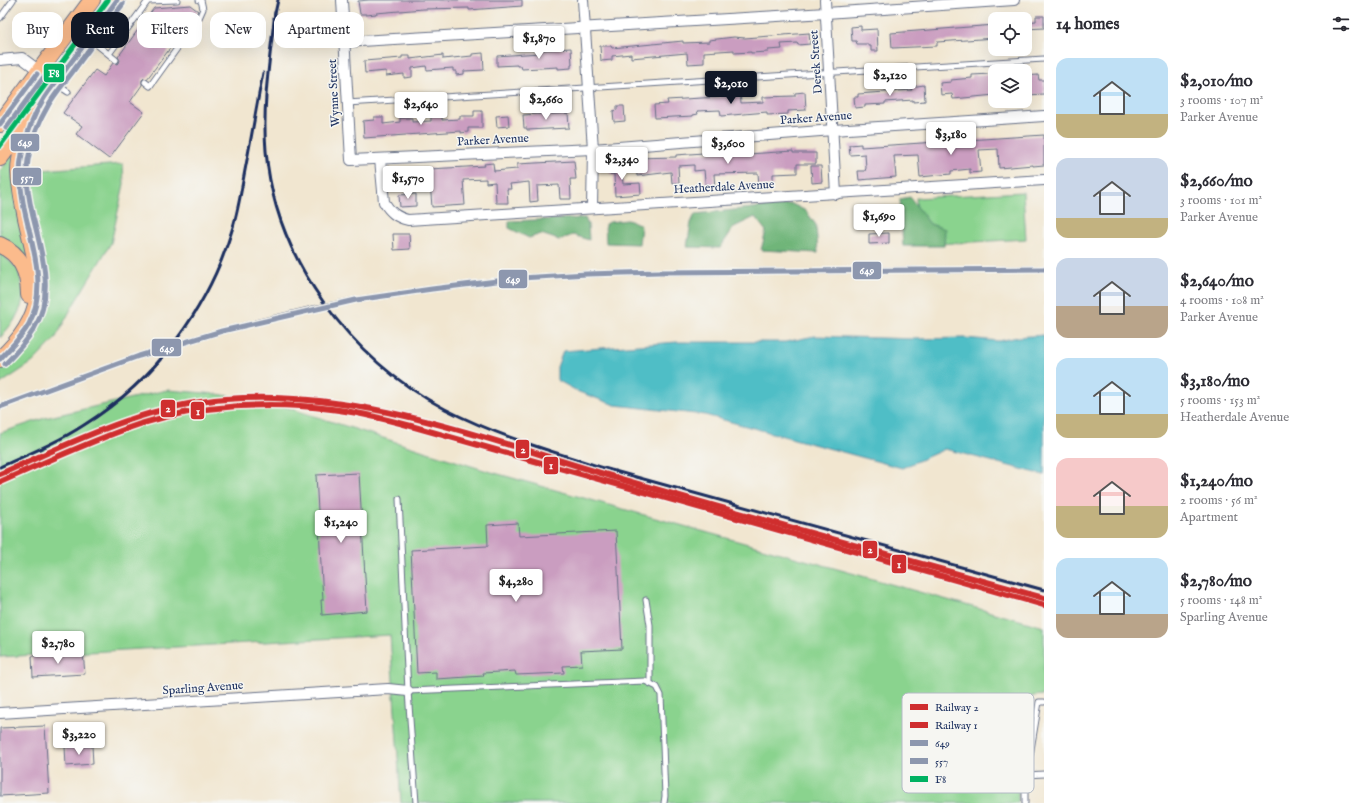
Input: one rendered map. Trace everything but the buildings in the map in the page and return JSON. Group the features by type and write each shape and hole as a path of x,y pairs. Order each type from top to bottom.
{"main road":[{"path":"0,124 92,0"},
{"path":"108,12 117,0"},
{"path":"0,158 43,100 62,88 84,48"},
{"path":"0,359 14,345 27,328 38,300 38,273 23,202 20,163 24,144 43,100"},
{"path":"0,245 11,251 22,264 27,275 29,288 28,302 24,316 16,329 0,346"}],"street":[{"name":"Wynne Street","path":"342,0 343,12"},
{"path":"583,0 593,149 592,208"},
{"name":"Derek Street","path":"825,0 836,194"},
{"path":"364,41 1014,0"},
{"name":"Wynne Street","path":"344,48 351,160"},
{"path":"0,60 22,58 62,88"},
{"name":"Parker Avenue","path":"351,160 593,149 833,130 1044,116"},
{"name":"Heatherdale Avenue","path":"380,159 384,202 395,215 408,220 1044,180"},
{"name":"Sparling Avenue","path":"0,713 388,689 408,691"}],"lane":[{"path":"0,18 13,0"},
{"path":"109,54 148,1 177,0"},
{"path":"145,82 150,86 198,18 203,9 201,0 199,0"},
{"path":"102,48 116,60"},
{"path":"347,102 588,88 829,71 1044,59"},
{"path":"0,407 139,356 242,326 298,312 349,302 448,287 521,278 588,274 1044,270"},
{"path":"399,500 408,691 416,803"},
{"path":"646,600 650,625 650,683"},
{"path":"408,691 645,680 657,687 661,695 664,803"},
{"path":"1034,730 1039,702 1044,702"},
{"path":"1034,775 1044,774"},
{"path":"665,796 668,803"}],"green space":[{"path":"99,5 101,6 97,12 94,12"},
{"path":"71,43 71,48 52,73 52,69"},
{"path":"14,152 33,264 0,239 0,171"},
{"path":"27,160 28,171 123,164 124,184 111,243 72,307 55,339 33,362 0,384 0,368 7,362 34,328 26,189"},
{"path":"1023,192 1026,239 919,245 916,198"},
{"path":"910,197 930,224 945,229 944,246 903,246 900,199"},
{"path":"792,204 806,211 816,225 818,253 761,250 766,231 755,217 734,227 720,248 687,247 691,223 695,214"},
{"path":"585,218 588,225 589,240 573,235 559,240 541,234 529,238 509,228 509,221"},
{"path":"627,220 641,226 639,244 606,243 605,224"},
{"path":"0,252 18,269 24,294 21,307 14,321 0,338"},
{"path":"167,390 217,394 276,404 484,470 1044,627 1044,695 1034,696 1034,693 902,693 902,793 1018,793 1018,803 401,803 390,635 0,657 0,433 45,418"}],"water":[{"path":"1044,335 1044,475 945,449 902,468 705,415 615,405 579,392 557,380 557,367 563,351 677,342 785,342 815,336 915,339 965,338 999,341 1018,337"}],"railway":[{"path":"275,12 278,0"},
{"path":"274,21 267,82 265,134 272,191 284,230 302,267 323,302 349,334 378,363 410,388 445,409 485,428 569,457 1044,590"},
{"path":"0,467 64,437 110,407 156,364 176,340 210,286 223,257 233,227 263,73"}],"rail line":[{"name":"2","path":"0,474 110,427 167,409 226,399 276,398 326,402 423,420 471,433 668,493 1044,598"},
{"name":"1","path":"0,482 104,437 140,424 186,413 234,406 259,405 283,405 341,410 411,426 1044,605"}],"transit line":[{"name":"F8","path":"0,146 108,0"},
{"name":"649","path":"0,359 19,338 29,324 35,310 37,296 37,266 24,208 20,181 21,161 28,133 39,106 117,0"},
{"name":"557","path":"5,364 21,347 34,329 44,302 45,274 43,259 30,203 27,182 27,167 33,138 42,117 52,100 123,4"},
{"name":"649","path":"0,124 37,74"},
{"name":"557","path":"6,128 43,78"},
{"name":"649","path":"0,407 139,356 222,331 356,300 432,289 521,278 587,274 659,272 1044,269"}]}
